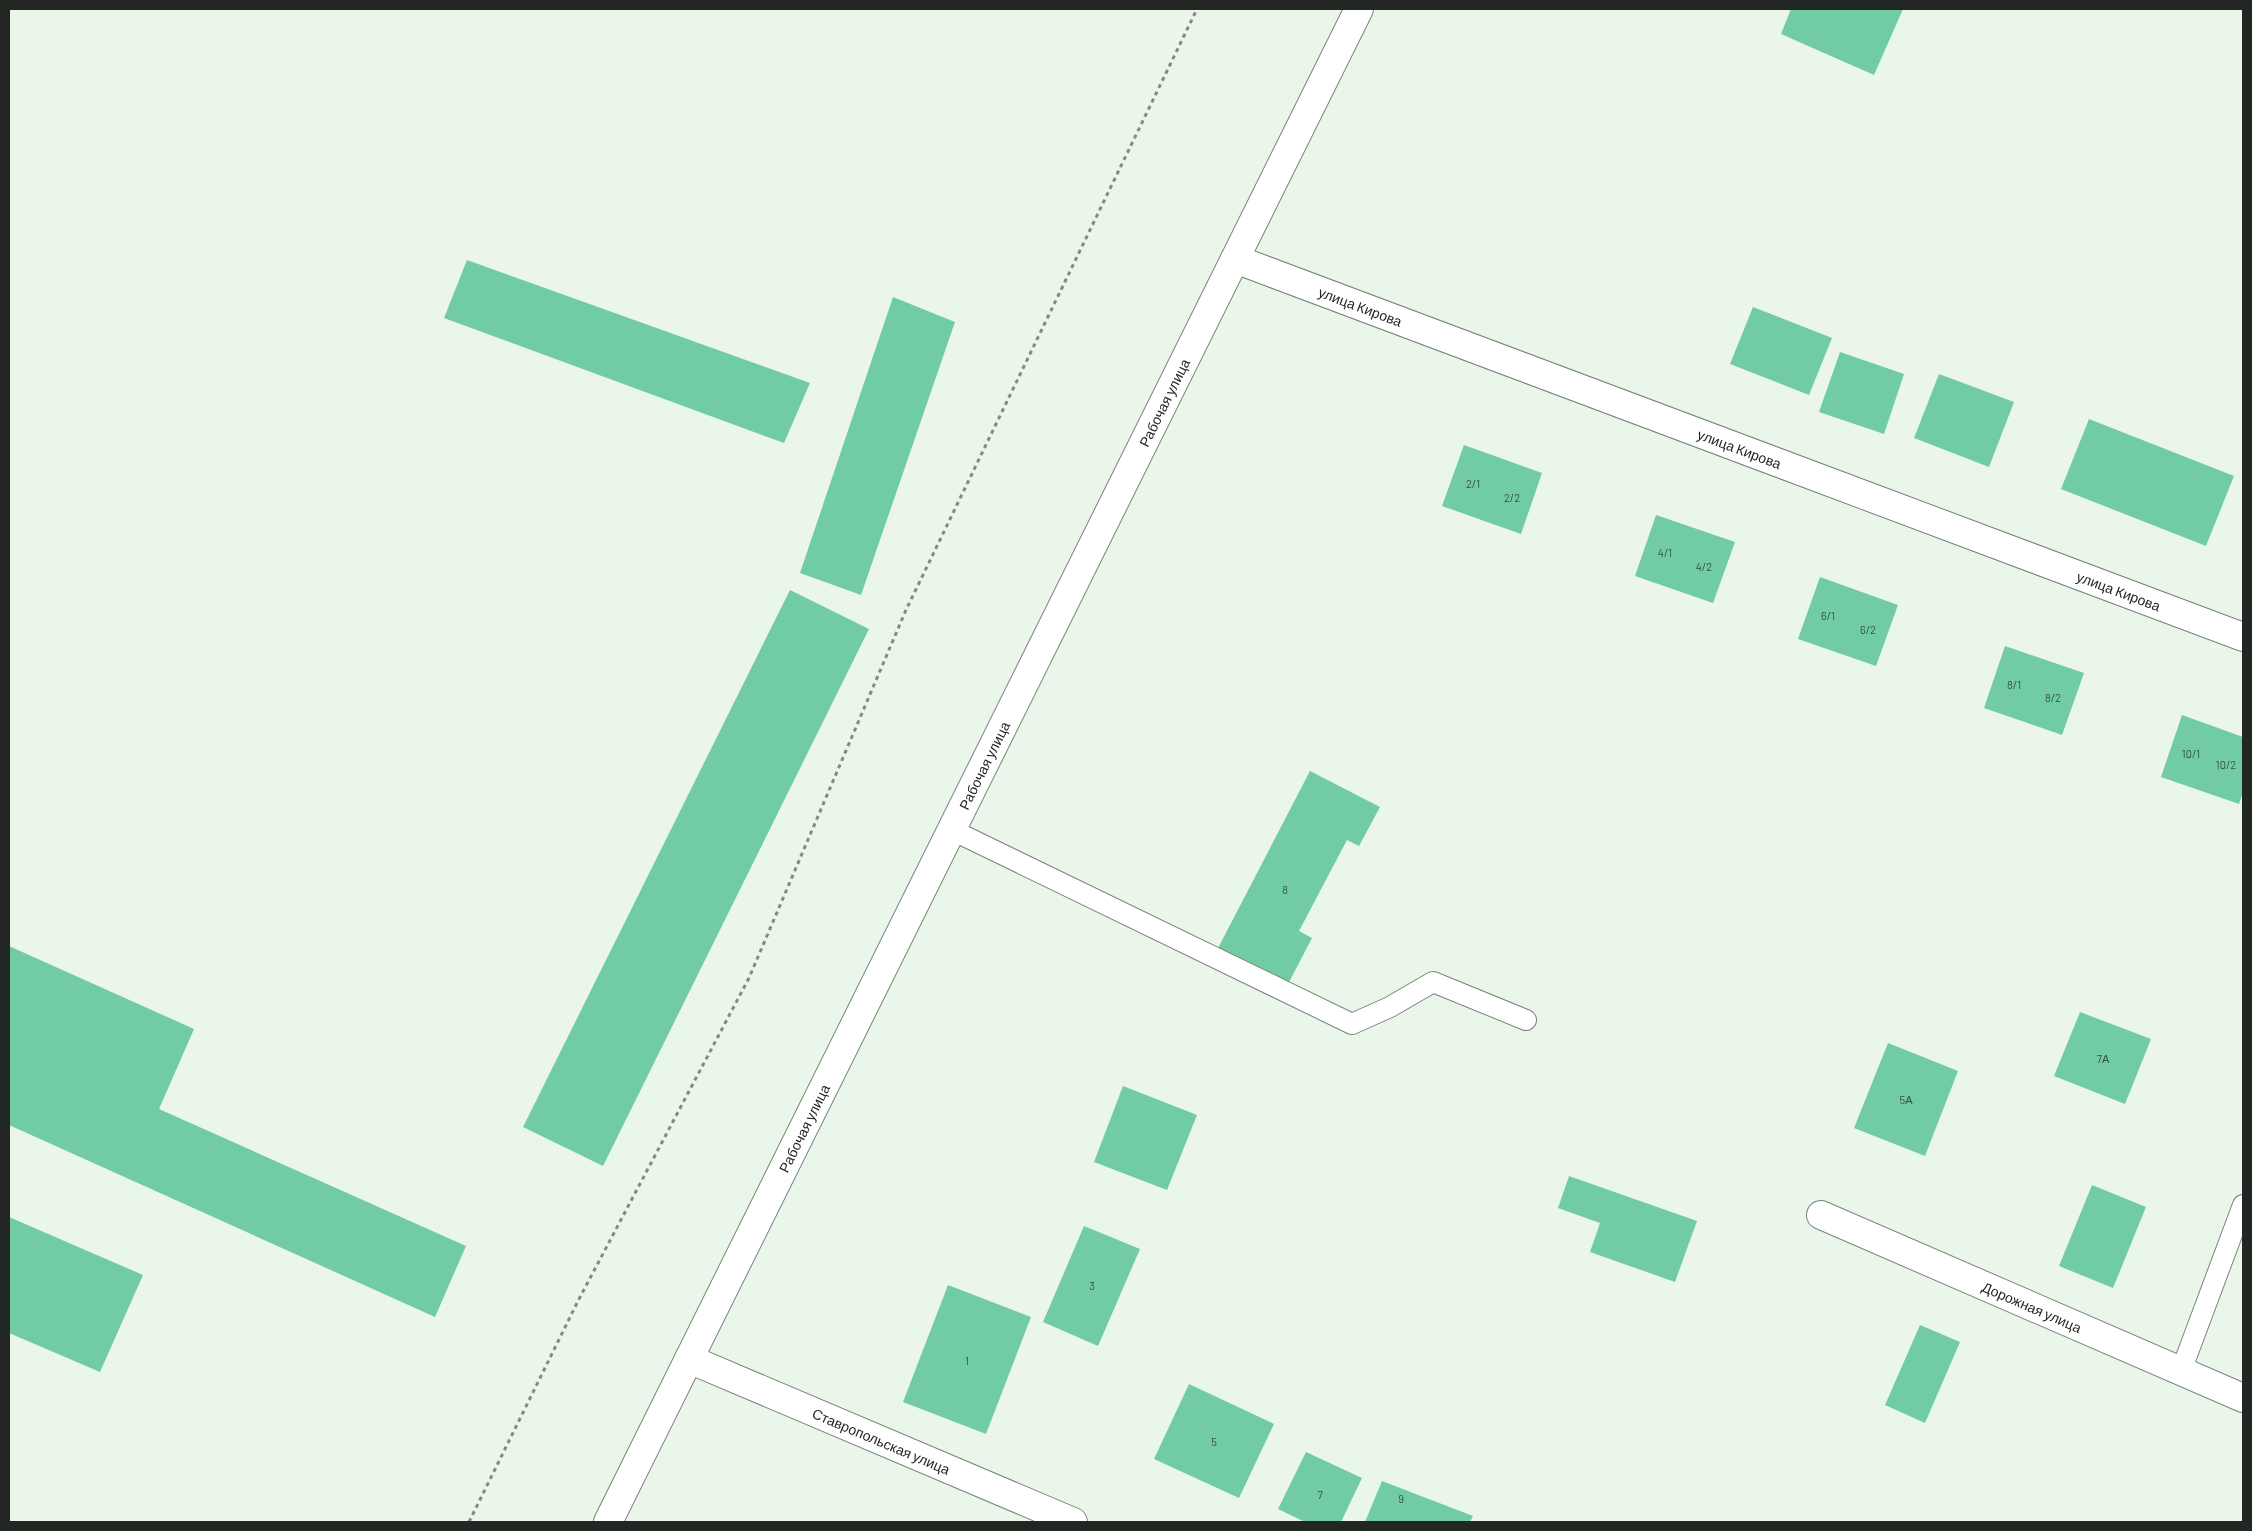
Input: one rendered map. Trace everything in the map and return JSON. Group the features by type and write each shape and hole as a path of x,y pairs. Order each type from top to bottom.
{"street":[{"name":"Рабочая улица","path":"608,1522 1359,9"},
{"name":"улица Кирова","path":"1235,259 2243,637"},
{"name":"Дорожная улица","path":"1820,1215 2243,1398"},
{"name":"Ставропольская улица","path":"689,1359 1073,1522"}],"lane":[{"path":"952,830 1352,1024 1390,1007 1433,982 1526,1020"},
{"path":"2181,1371 2243,1205"}],"path":[{"path":"468,1522 579,1299 749,978 906,610 1197,9"}],"building":[{"path":"1791,9 1903,9 1874,75 1781,34"},
{"path":"467,260 810,383 784,443 444,318"},
{"path":"893,297 955,322 861,595 800,573"},
{"path":"1753,307 1832,338 1809,395 1730,364"},
{"path":"1840,352 1904,374 1884,434 1819,412"},
{"path":"1939,374 2014,402 1989,467 1914,438"},
{"path":"2089,419 2234,476 2206,546 2061,489"},
{"path":"1464,445 1542,473 1521,534 1442,506"},
{"path":"1656,515 1735,542 1713,603 1635,576"},
{"path":"1820,577 1898,605 1876,666 1798,639"},
{"path":"790,590 869,629 603,1166 523,1127"},
{"path":"2005,646 2084,673 2062,735 1984,708"},
{"path":"2182,715 2243,737 2243,792 2239,804 2161,777"},
{"path":"1310,771 1380,807 1359,846 1347,840 1299,931 1312,938 1287,986 1217,950"},
{"path":"9,946 194,1029 159,1109 466,1246 435,1317 9,1125"},
{"path":"2080,1012 2151,1039 2125,1104 2054,1076"},
{"path":"1888,1043 1958,1071 1925,1156 1854,1128"},
{"path":"1123,1086 1197,1115 1167,1190 1094,1162"},
{"path":"1569,1176 1697,1221 1675,1282 1590,1252 1600,1223 1558,1208"},
{"path":"2092,1185 2146,1207 2113,1288 2059,1266"},
{"path":"9,1217 143,1275 100,1372 9,1333"},
{"path":"1084,1226 1140,1249 1098,1346 1043,1322"},
{"path":"948,1285 1031,1317 986,1434 903,1402"},
{"path":"1920,1325 1960,1342 1925,1423 1885,1405"},
{"path":"1189,1384 1274,1424 1239,1498 1154,1459"},
{"path":"1306,1452 1362,1478 1341,1522 1305,1522 1278,1509"},
{"path":"1382,1481 1473,1516 1470,1522 1365,1522"}]}
